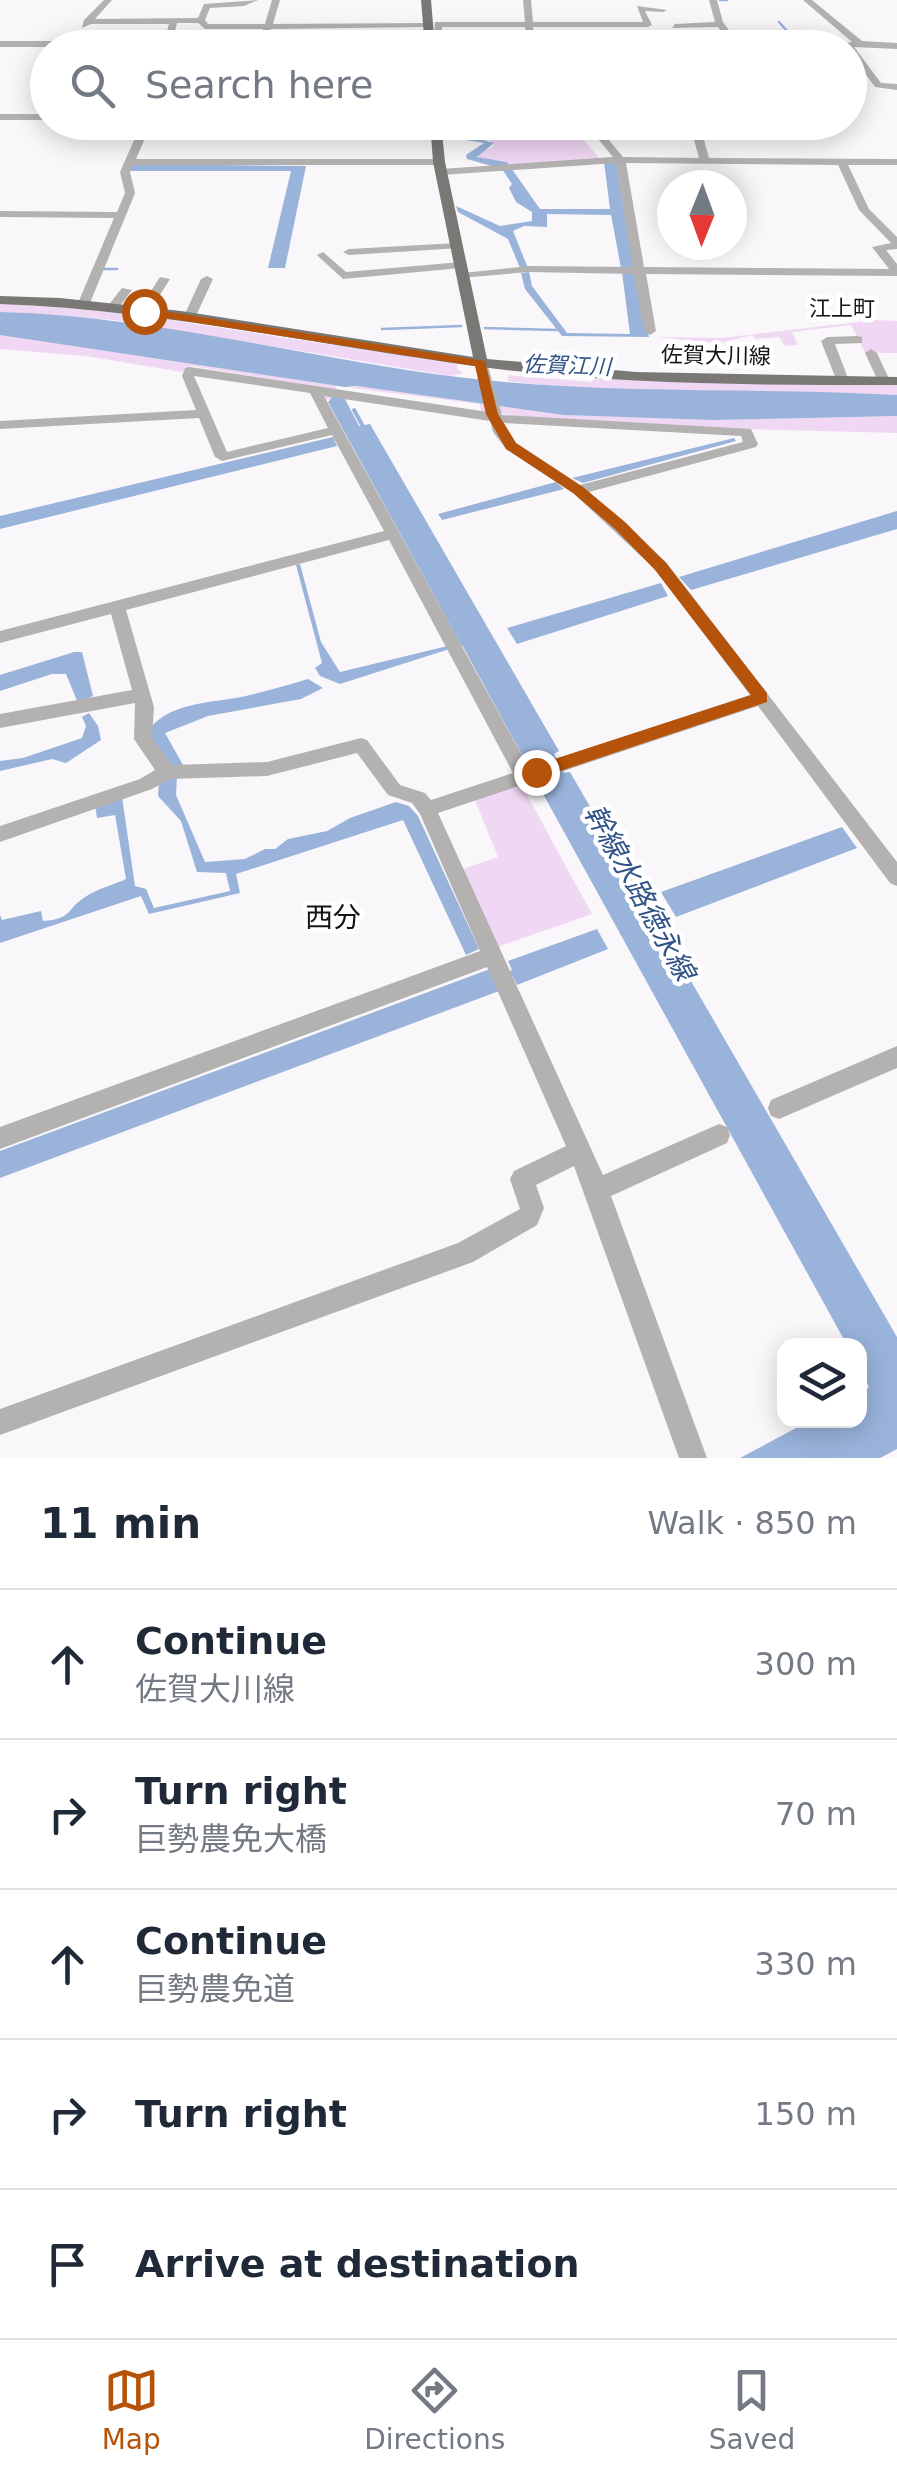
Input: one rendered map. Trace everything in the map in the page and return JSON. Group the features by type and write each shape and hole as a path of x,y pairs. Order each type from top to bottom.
{"main road":[{"path":"426,0 428,30"},
{"path":"437,140 482,368"},
{"name":"佐賀大川線","path":"0,300 84,303 144,311 482,368 891,381"}],"street":[{"path":"83,30 108,0"},
{"path":"88,22 174,21 204,12 235,15 237,6 254,0"},
{"path":"265,30 276,0"},
{"path":"526,30 527,0"},
{"path":"713,0 725,30"},
{"path":"807,0 839,30"},
{"path":"438,30 438,24 648,25 640,8 663,9"},
{"path":"204,12 205,27 428,25"},
{"path":"120,30 122,21"},
{"path":"171,30 174,21"},
{"path":"674,26 720,23"},
{"path":"892,46 885,36 897,36"},
{"path":"0,44 30,45"},
{"path":"867,45 892,46"},
{"path":"867,66 878,85 897,87"},
{"path":"0,117 30,117"},
{"path":"84,303 130,193 127,165 138,140"},
{"path":"600,140 613,160 629,212 632,270 650,332"},
{"path":"699,140 705,160"},
{"path":"127,165 504,168 613,160 897,162"},
{"path":"842,162 868,214 897,245"},
{"path":"0,214 121,215"},
{"path":"897,245 878,247 897,273"},
{"path":"349,252 457,246"},
{"path":"323,255 343,276 462,270 897,273"},
{"path":"144,311 164,278"},
{"path":"189,318 207,279"},
{"path":"113,307 126,290"},
{"path":"843,381 827,342 858,340"},
{"path":"871,353 891,381"},
{"path":"482,368 493,416 511,446 578,490 660,566 897,877"},
{"path":"336,430 222,458 190,371 316,392 342,392 369,397 371,401 584,426 746,432 751,444 578,490"},
{"path":"316,392 452,646 530,774"},
{"path":"0,425 203,414"},
{"path":"0,636 392,534"},
{"path":"118,606 145,707 142,738 167,772"},
{"path":"0,721 141,695"},
{"path":"427,809 762,698"},
{"path":"0,834 146,784 167,772 267,768 361,745 394,790 418,798 427,809 597,1190 693,1458"},
{"path":"0,1138 499,970"},
{"path":"779,1108 897,1057"},
{"path":"597,1190 719,1135"},
{"path":"0,1422 464,1253 529,1217 532,1208 522,1179 580,1152"}],"shaded area":[{"path":"490,140 584,140 601,160 508,166 505,161 480,159 478,154 494,146"},
{"path":"0,303 117,312 457,364 463,373 452,376 113,320 0,312"},
{"path":"875,320 897,321 897,353 865,353 851,325 792,332 798,345 785,346 779,337 755,339 752,335 720,343 655,337 721,338"},
{"path":"0,335 337,386 331,399 323,400 316,387 192,366 182,372 86,356 0,349"},
{"path":"508,375 591,382 594,379 897,385 897,395 605,389 508,381"},
{"path":"357,386 563,415 712,420 897,416 897,433 586,425 514,419 511,415 481,411 480,404 352,388"},
{"path":"521,784 592,914 497,947 460,870 498,857 474,798"}],"water":[{"path":"465,140 494,143 477,157 507,162 540,209 610,209 604,162 616,162 634,268 621,268 611,215 547,214 547,227 524,226 513,231 528,268 520,268 508,239 458,212 456,206 500,226 532,221 532,212 516,202 509,188 512,184 502,169 467,159 466,155 484,143"},
{"path":"133,164 306,166 285,268 268,268 291,171 130,171"},
{"path":"529,272 532,286 567,333 630,334 622,272 635,273 649,337 562,336 525,289 521,273"},
{"path":"0,312 116,321 401,369 513,383 897,395 897,416 712,420 563,415 0,335"},
{"path":"335,394 345,399 359,426 370,424 559,751 554,754 564,773 570,772 897,1337 897,1449 880,1458 740,1458 796,1428 867,1428 867,1338 843,1338 537,783 543,779 534,763 527,764 462,645 340,684 320,676 315,668 322,663 296,565 300,564 321,642 340,672 460,643 328,402"},
{"path":"333,437 337,446 0,529 0,516"},
{"path":"734,438 736,441 583,483 572,478"},
{"path":"556,482 564,489 442,520 438,514"},
{"path":"897,511 897,529 691,590 679,577"},
{"path":"661,583 668,596 517,644 507,628"},
{"path":"82,652 93,696 78,703 66,674 52,674 0,691 0,675"},
{"path":"308,679 323,688 301,699 208,716 165,733 183,765 169,767 150,737 150,728 159,719 182,708"},
{"path":"89,713 101,740 66,763 52,759 0,771 0,761 23,758 82,738 86,726 82,717"},
{"path":"177,775 176,795 205,862 245,859 265,849 275,849 288,839 327,831 350,818 396,802 409,806 418,816 479,949 466,955 403,820 236,874 240,893 149,914 141,896 0,943 0,915 2,920 41,911 43,921 60,918 90,894 126,879 115,815 97,818 95,805 122,797 135,886 146,889 154,908 230,891 226,873 197,872 181,821 158,796 159,782"},
{"path":"842,827 857,848 676,917 661,892"},
{"path":"597,929 608,949 517,985 512,975 496,982 499,991 0,1178 0,1151 490,969 495,978 512,970 508,961"}],"waterway":[{"path":"720,0 727,0"},
{"path":"779,22 786,30"},
{"path":"102,269 117,269"},
{"path":"382,329 461,326"},
{"path":"485,328 557,330"},
{"name":"幹線水路徳永線","path":"354,410 364,428"}],"district":[{"name":"江上町","path":"842,308"},
{"name":"西分","path":"333,917"}],"route":[{"path":"144,311 481,363 492,414 511,446 578,490 620,525 660,566 762,698 536,772"}],"water label":[{"name":"佐賀江川","path":"567,365"}]}
